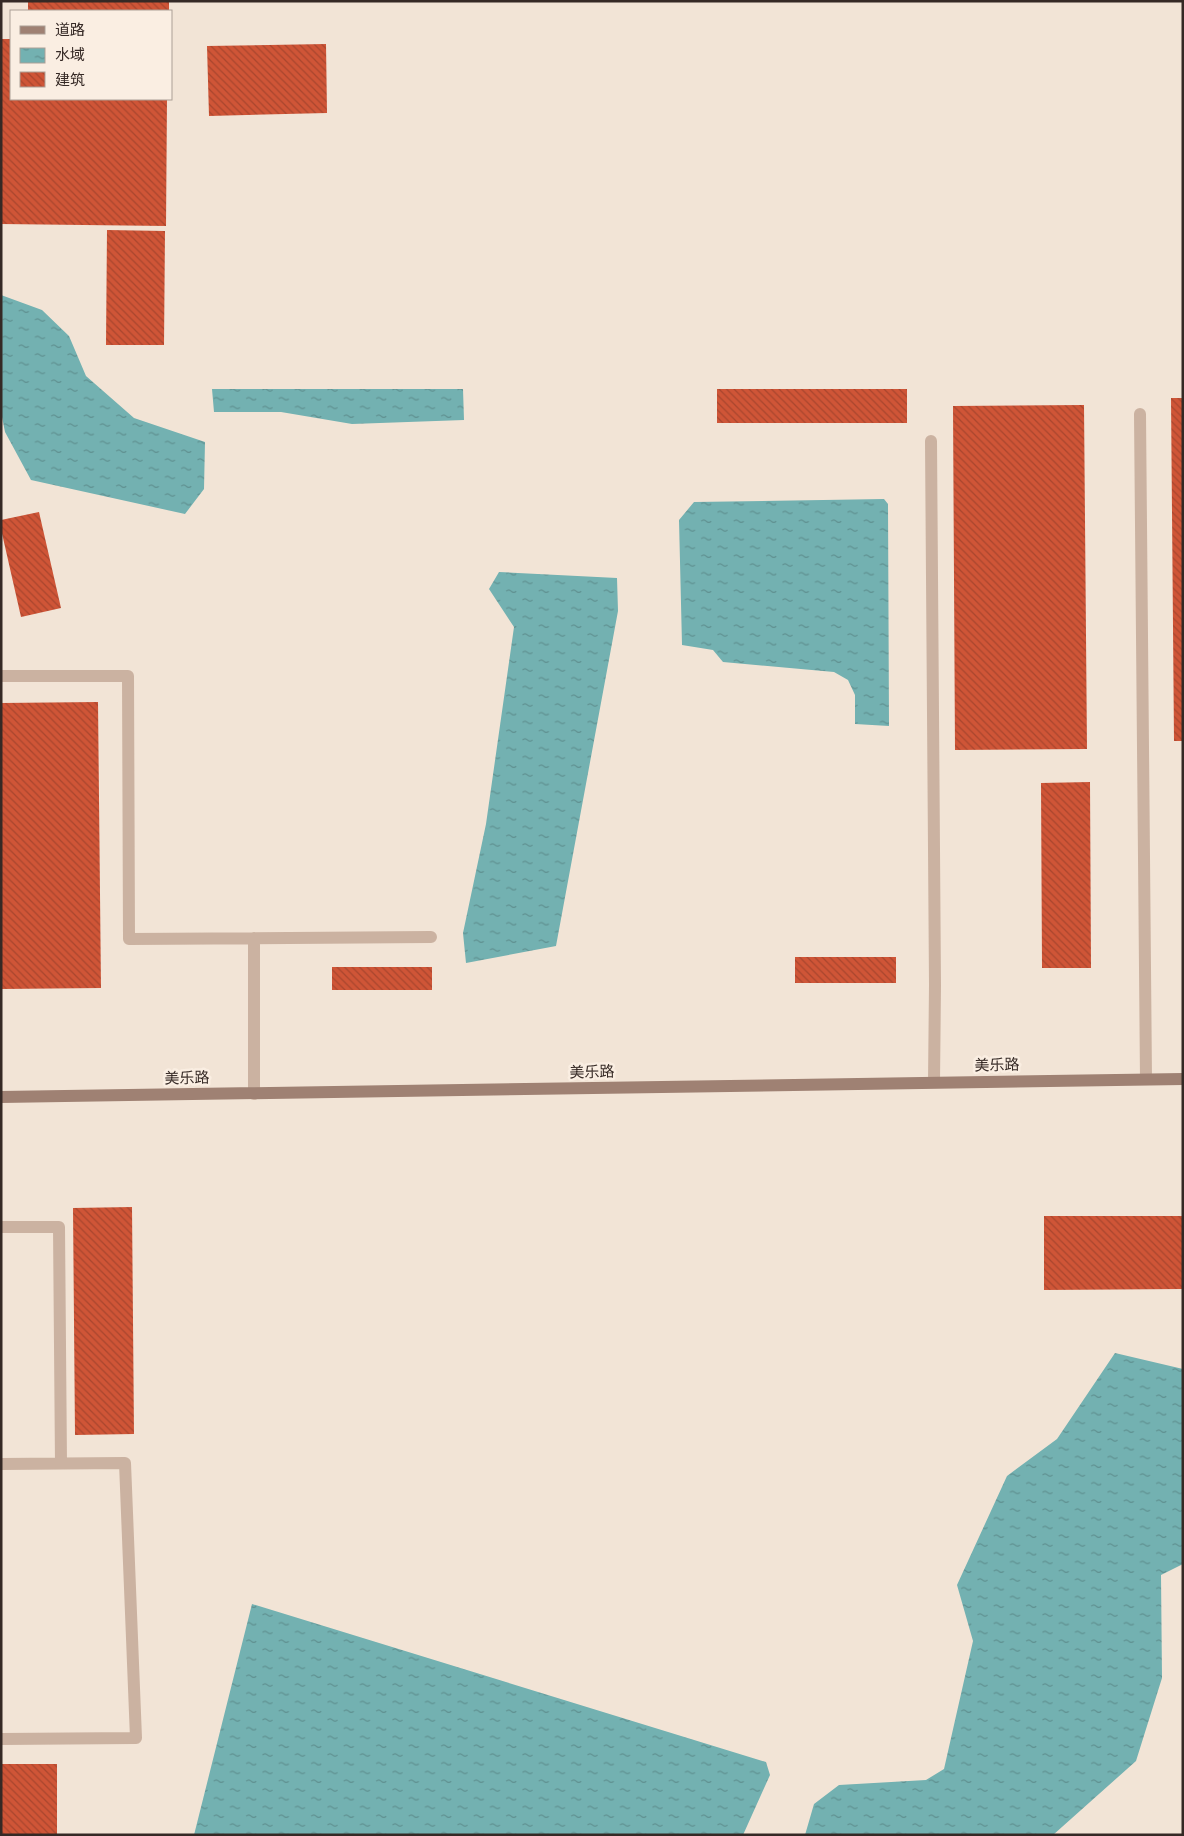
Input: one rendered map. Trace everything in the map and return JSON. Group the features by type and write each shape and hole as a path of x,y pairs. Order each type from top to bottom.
{"street":[{"name":"美乐路","path":"1,1098 1183,1078"}],"lane":[{"path":"1140,414 1146,1079"},
{"path":"931,441 934,1082"},
{"path":"1,676 128,676 129,939 430,937"},
{"path":"254,938 254,1094"},
{"path":"1,1227 59,1227 60,1463"},
{"path":"1,1464 125,1463 136,1738 1,1739"}],"water":[{"path":"1,295 42,310 69,336 86,376 134,418 205,442 204,489 185,514 31,480 5,432 1,412"},
{"path":"212,389 463,389 464,420 352,424 281,412 214,412"},
{"path":"884,499 888,504 889,726 855,724 855,695 848,680 834,672 723,662 713,650 682,645 679,520 694,502"},
{"path":"499,572 617,578 618,611 556,946 466,963 463,933 486,824 514,627 489,589"},
{"path":"1115,1353 1183,1369 1183,1564 1161,1575 1162,1678 1136,1761 1053,1835 805,1835 814,1804 839,1785 926,1780 944,1769 973,1641 957,1585 1007,1476 1057,1439"},
{"path":"252,1604 766,1762 770,1775 743,1835 194,1835"}],"building":[{"path":"28,1 169,1 169,10 28,10"},
{"path":"1,39 10,39 10,100 167,100 166,226 1,224"},
{"path":"326,44 327,113 209,116 207,46"},
{"path":"107,230 165,231 164,345 106,345"},
{"path":"717,389 907,389 907,423 717,423"},
{"path":"1171,398 1183,398 1183,741 1174,741"},
{"path":"1084,405 1087,749 955,750 953,406"},
{"path":"39,512 61,608 21,617 1,529 1,520"},
{"path":"98,702 101,988 2,989 1,703"},
{"path":"1090,782 1091,968 1042,968 1041,783"},
{"path":"795,957 896,957 896,983 795,983"},
{"path":"332,967 432,967 432,990 332,990"},
{"path":"132,1207 134,1434 75,1435 73,1208"},
{"path":"1044,1216 1183,1216 1183,1289 1044,1290"},
{"path":"1,1764 57,1764 57,1835 1,1835"}]}
